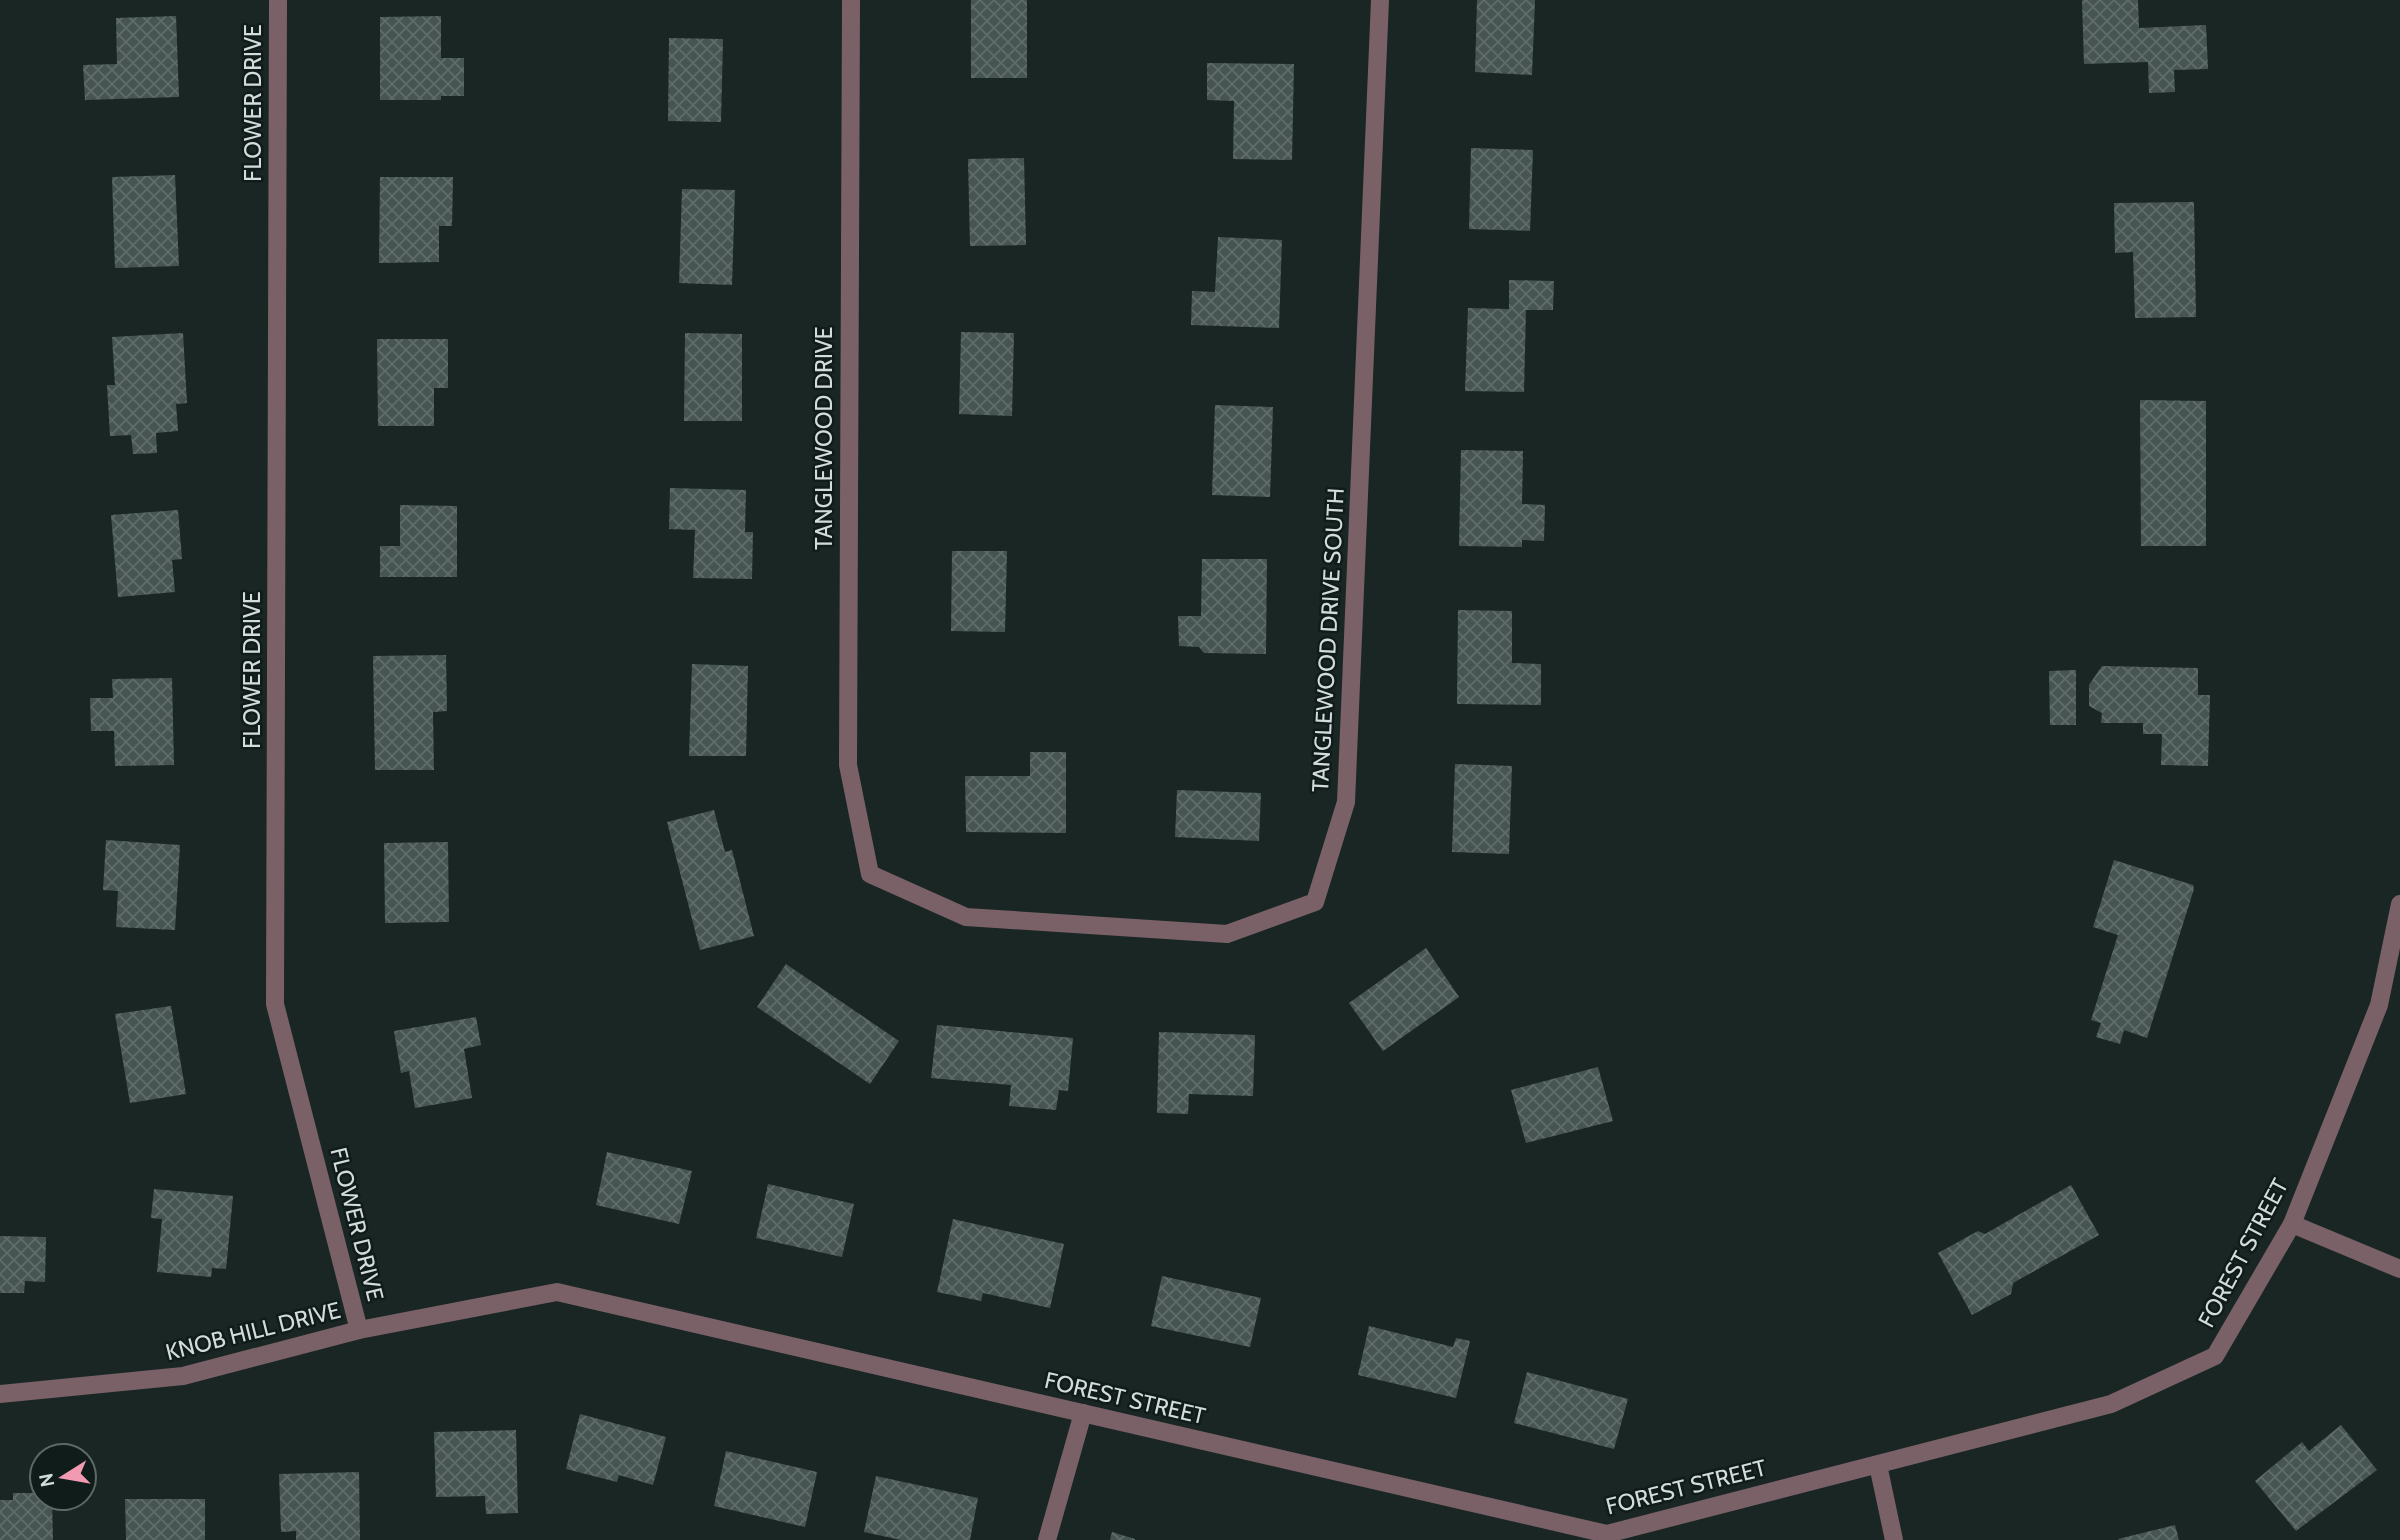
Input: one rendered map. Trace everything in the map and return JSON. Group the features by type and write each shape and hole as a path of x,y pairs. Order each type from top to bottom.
{"street":[{"name":"FLOWER DRIVE","path":"278,0 275,1004 359,1331"},
{"name":"TANGLEWOOD DRIVE","path":"851,0 848,765 870,874"},
{"name":"TANGLEWOOD DRIVE SOUTH","path":"870,874 966,917 1227,934 1315,902 1346,802 1380,0"},
{"name":"FOREST STREET","path":"557,1292 1607,1534 2111,1404 2215,1356 2292,1224 2379,1005 2400,904"},
{"path":"2292,1224 2400,1269"},
{"name":"KNOB HILL DRIVE","path":"0,1394 183,1376 359,1331 557,1292"},
{"path":"1047,1540 1083,1413"},
{"path":"1878,1465 1894,1540"}],"building":[{"path":"971,0 1027,0 1027,78 971,78"},
{"path":"1477,0 1535,0 1532,75 1475,72"},
{"path":"2082,0 2138,0 2139,28 2206,25 2208,69 2174,70 2175,92 2149,93 2148,62 2084,64"},
{"path":"176,16 179,97 85,100 83,65 117,64 116,18"},
{"path":"441,16 441,58 464,58 464,96 441,96 441,100 380,100 380,17"},
{"path":"669,38 723,39 721,122 668,121"},
{"path":"1207,63 1294,64 1292,160 1233,159 1234,101 1207,100"},
{"path":"1471,148 1533,150 1530,231 1469,229"},
{"path":"1024,158 1026,245 970,246 968,159"},
{"path":"175,175 179,266 115,268 112,177"},
{"path":"380,177 453,177 452,226 439,226 439,262 379,263"},
{"path":"682,189 735,190 732,285 679,283"},
{"path":"2194,202 2196,317 2135,318 2133,252 2115,253 2114,203"},
{"path":"1218,237 1282,240 1279,328 1191,325 1192,291 1215,292"},
{"path":"1509,280 1554,281 1553,310 1526,310 1524,392 1465,391 1468,308 1509,309"},
{"path":"961,332 1014,333 1012,416 959,414"},
{"path":"183,333 187,403 176,404 178,431 156,433 157,453 133,454 131,435 110,436 107,385 115,385 112,337"},
{"path":"685,333 742,334 742,421 684,421"},
{"path":"377,339 448,339 448,388 434,388 434,426 378,426"},
{"path":"2140,400 2206,401 2206,546 2141,546"},
{"path":"1215,405 1273,407 1270,497 1212,495"},
{"path":"1461,450 1523,451 1522,504 1545,505 1544,541 1522,540 1522,547 1459,546"},
{"path":"670,488 746,490 745,532 753,532 752,579 693,578 695,530 669,529"},
{"path":"400,505 457,506 457,577 380,577 380,546 400,546"},
{"path":"178,510 182,559 172,560 175,592 118,597 111,515"},
{"path":"952,551 1007,551 1005,632 951,631"},
{"path":"1202,559 1267,559 1266,654 1204,653 1199,647 1179,646 1178,616 1201,616"},
{"path":"1458,610 1512,611 1512,663 1541,664 1541,705 1457,704"},
{"path":"446,655 447,711 433,712 434,770 375,770 373,656"},
{"path":"692,664 748,666 746,756 689,756"},
{"path":"2102,666 2198,668 2198,695 2210,695 2208,766 2161,765 2162,734 2143,734 2143,723 2101,723 2102,713 2089,706 2089,685"},
{"path":"2076,670 2076,725 2050,725 2049,671"},
{"path":"172,678 174,765 115,766 114,731 91,731 90,698 113,698 112,679"},
{"path":"1030,752 1066,752 1066,833 966,832 965,776 1030,776"},
{"path":"1455,764 1512,766 1509,854 1452,852"},
{"path":"1177,790 1261,793 1259,841 1175,837"},
{"path":"714,810 725,852 732,850 754,936 700,950 667,822"},
{"path":"106,840 180,845 175,930 116,927 118,891 103,890"},
{"path":"448,842 449,922 385,923 384,843"},
{"path":"2114,860 2193,885 2194,889 2147,1038 2124,1030 2120,1044 2096,1037 2101,1023 2091,1020 2118,935 2093,927"},
{"path":"1426,948 1459,997 1383,1051 1349,1003"},
{"path":"786,964 899,1041 870,1084 757,1007"},
{"path":"171,1006 186,1094 130,1103 115,1014"},
{"path":"476,1017 481,1045 464,1049 472,1098 415,1108 409,1071 401,1073 394,1031"},
{"path":"937,1025 1073,1038 1068,1091 1059,1090 1056,1110 1009,1106 1011,1085 931,1078"},
{"path":"1159,1032 1255,1035 1253,1096 1189,1094 1188,1114 1157,1113"},
{"path":"1598,1067 1613,1121 1526,1143 1511,1090"},
{"path":"607,1152 692,1171 679,1224 596,1205"},
{"path":"768,1184 854,1204 842,1257 756,1238"},
{"path":"2071,1185 2099,1235 2013,1283 2011,1294 1972,1315 1938,1253 1978,1231 1985,1234"},
{"path":"154,1189 233,1196 226,1269 212,1268 211,1277 157,1272 162,1219 151,1218"},
{"path":"953,1219 1064,1244 1050,1308 983,1293 981,1301 937,1292"},
{"path":"0,1236 46,1237 45,1282 25,1281 24,1293 0,1293"},
{"path":"1162,1276 1261,1298 1250,1347 1151,1326"},
{"path":"1369,1326 1453,1347 1456,1338 1470,1341 1456,1398 1358,1375"},
{"path":"1527,1372 1628,1399 1614,1449 1514,1423"},
{"path":"580,1414 666,1437 653,1485 619,1475 617,1482 566,1469"},
{"path":"2341,1425 2377,1470 2296,1531 2255,1481 2302,1442 2309,1451"},
{"path":"516,1430 518,1513 486,1514 485,1496 436,1497 434,1432"},
{"path":"726,1451 817,1472 805,1527 714,1506"},
{"path":"359,1472 360,1540 296,1540 296,1531 281,1532 279,1474"},
{"path":"876,1476 978,1498 970,1540 901,1540 864,1532"},
{"path":"13,1493 28,1493 28,1512 52,1512 53,1540 0,1540 0,1500 13,1500"},
{"path":"125,1499 205,1499 205,1540 126,1540"},
{"path":"2175,1525 2179,1540 2118,1539"},
{"path":"1112,1532 1135,1539 1135,1540 1110,1540"}]}
